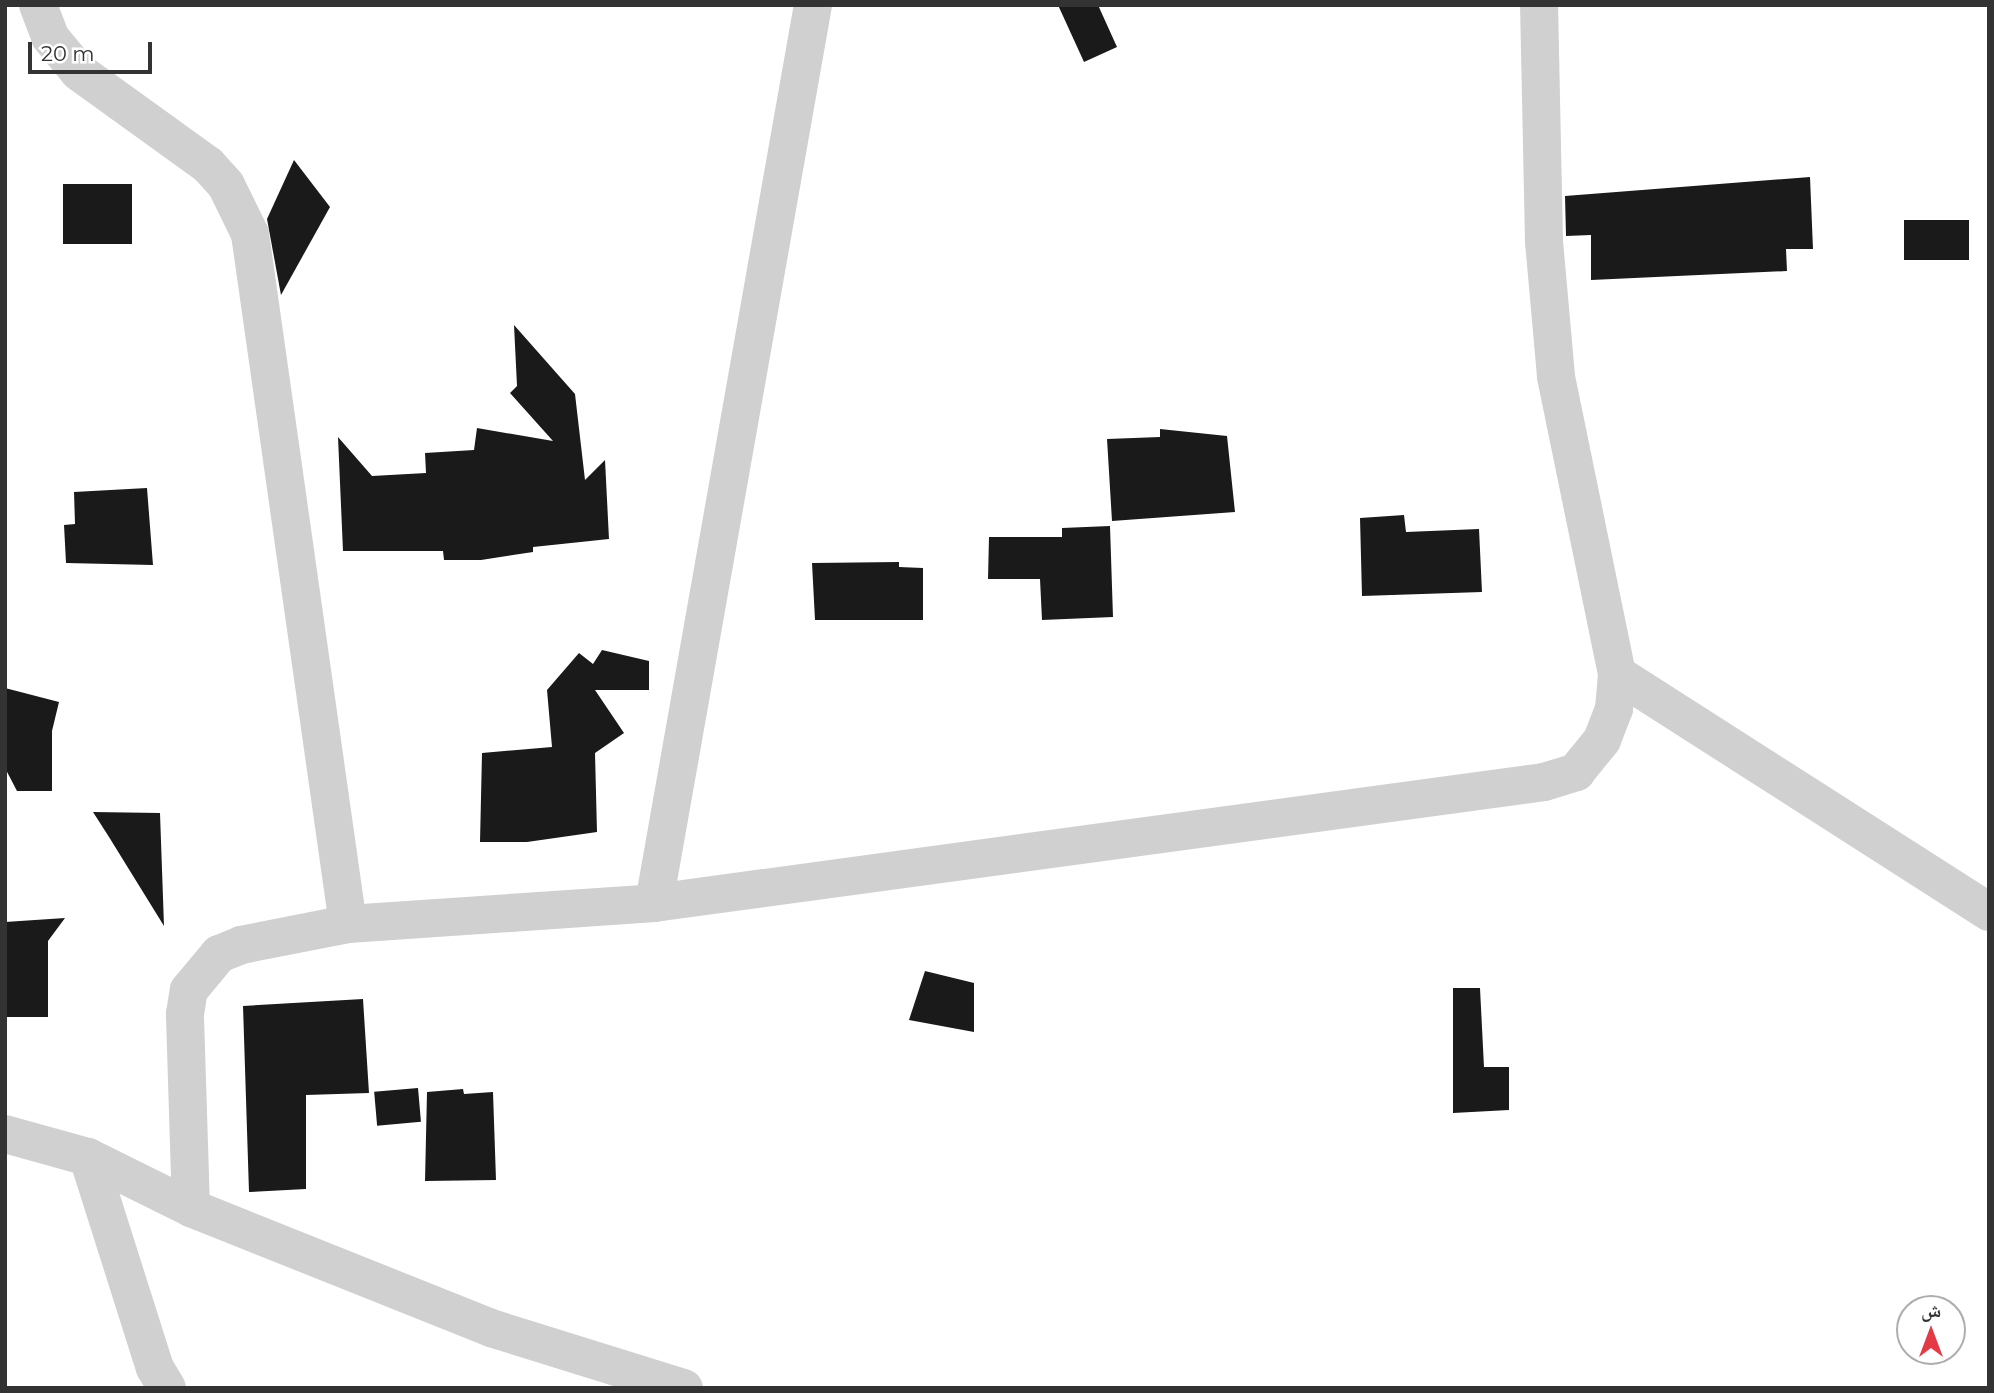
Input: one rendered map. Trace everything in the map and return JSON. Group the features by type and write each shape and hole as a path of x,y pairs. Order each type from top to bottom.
{"street":[{"path":"38,5 50,37 79,72 208,165 226,185 250,234 348,924"},
{"path":"654,903 813,5"},
{"path":"191,1208 185,1014 189,990 219,954 348,924 654,903 1544,782 1576,772 1602,740 1614,709 1617,674 1556,376 1544,241 1539,5"},
{"path":"1617,674 1989,912"},
{"path":"5,1134 88,1157 191,1208 491,1328 684,1388"},
{"path":"88,1157 155,1368 167,1388"}],"building":[{"path":"1058,5 1098,5 1117,47 1084,62"},
{"path":"294,160 330,207 281,295 267,219"},
{"path":"1810,177 1813,249 1786,249 1787,271 1591,280 1591,235 1566,236 1565,196"},
{"path":"63,184 132,184 132,244 63,244"},
{"path":"1904,220 1969,220 1969,260 1904,260"},
{"path":"514,325 575,394 585,480 605,460 609,539 533,547 533,552 481,560 444,560 443,551 343,551 338,437 372,476 426,473 425,453 474,450 477,428 553,441 510,393 517,386"},
{"path":"1160,429 1227,436 1235,512 1112,521 1107,439 1160,437"},
{"path":"147,488 153,565 66,563 64,525 75,524 74,492"},
{"path":"1404,515 1406,532 1479,529 1482,592 1362,596 1360,518"},
{"path":"1110,526 1113,617 1042,620 1040,579 988,579 989,537 1062,537 1062,528"},
{"path":"899,562 899,567 923,568 923,620 815,620 812,563"},
{"path":"602,650 649,661 649,690 595,690 624,733 595,753 597,832 527,842 480,842 482,753 552,747 547,690 579,653 593,664"},
{"path":"5,688 59,702 52,731 52,791 17,791 5,768"},
{"path":"93,812 160,813 164,926 109,837"},
{"path":"65,918 48,941 48,1017 5,1017 5,922"},
{"path":"925,971 974,983 974,1032 909,1020"},
{"path":"1453,988 1480,988 1484,1067 1509,1067 1509,1110 1453,1113"},
{"path":"363,999 369,1093 306,1095 306,1189 249,1192 243,1006"},
{"path":"418,1088 421,1122 377,1126 374,1092"},
{"path":"463,1089 464,1094 493,1092 496,1180 425,1181 427,1092"}]}
